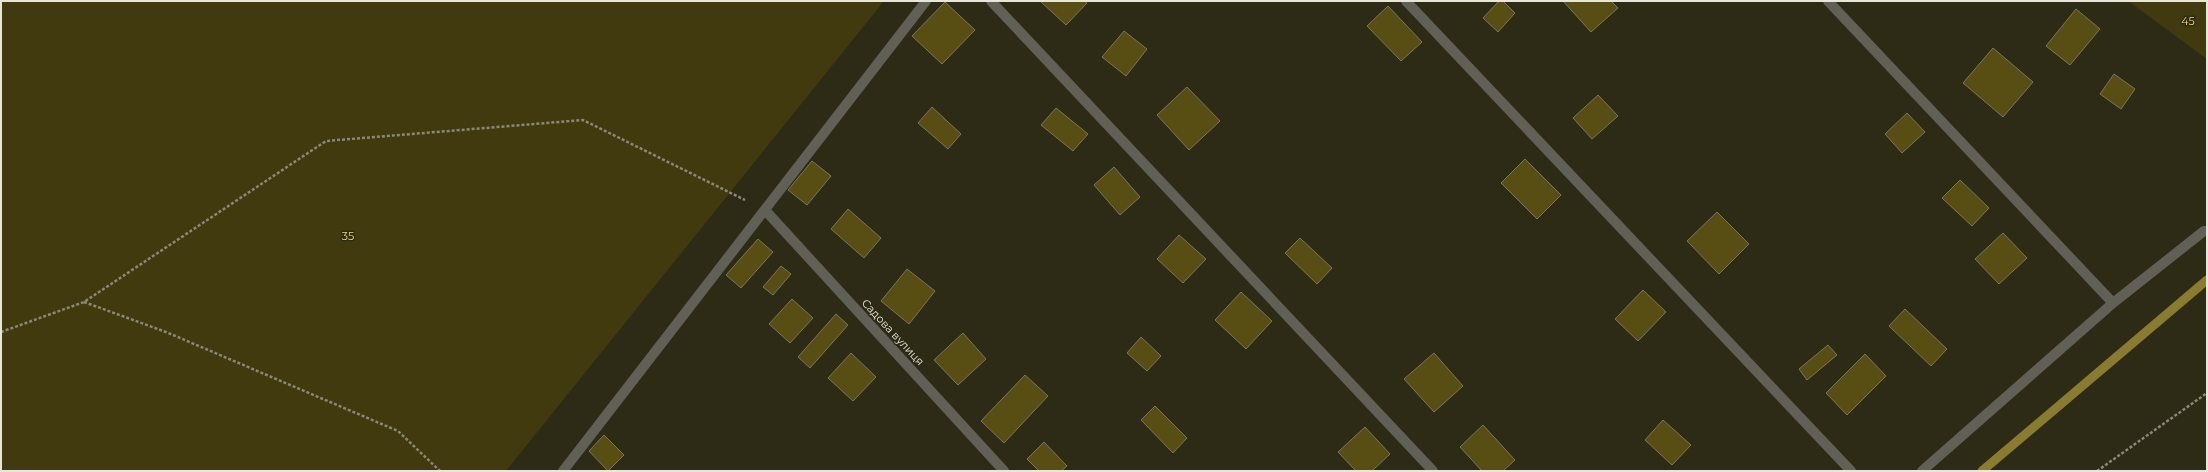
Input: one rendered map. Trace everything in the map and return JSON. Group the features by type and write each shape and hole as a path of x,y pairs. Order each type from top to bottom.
{"street":[{"path":"563,471 926,1"},
{"path":"991,1 1433,471"},
{"path":"1406,1 1851,471"},
{"path":"1828,1 2113,303"},
{"name":"Садова вулиця","path":"765,210 1004,471"},
{"path":"1922,471 2113,303 2204,231 2207,231"}],"path":[{"path":"1,332 84,302 326,141 583,120 765,210"},
{"path":"84,302 166,332 398,431 440,471"},
{"path":"2097,471 2207,393"}],"green space":[{"name":"35","path":"1,1 884,1 506,471 1,471"},
{"name":"45","path":"2128,1 2207,1 2207,59"}],"building":[{"path":"1040,1 1084,1 1087,3 1066,25"},
{"path":"1499,1 1503,1 1515,13 1498,32 1483,18"},
{"path":"1563,1 1611,1 1618,8 1591,32"},
{"path":"945,2 975,30 942,64 912,36"},
{"path":"1388,6 1422,42 1401,61 1367,26"},
{"path":"2076,9 2100,29 2070,65 2046,46"},
{"path":"1124,31 1147,49 1126,76 1102,57"},
{"path":"1993,48 2033,82 2003,117 1963,83"},
{"path":"2114,74 2135,89 2121,109 2100,94"},
{"path":"1187,87 1220,121 1189,150 1157,115"},
{"path":"1598,95 1618,116 1592,139 1573,118"},
{"path":"932,107 961,134 948,149 918,123"},
{"path":"1056,108 1088,134 1073,151 1041,125"},
{"path":"1907,113 1925,132 1902,153 1885,134"},
{"path":"1525,159 1561,195 1537,219 1501,183"},
{"path":"812,161 831,176 807,205 788,190"},
{"path":"1114,167 1140,197 1120,215 1094,185"},
{"path":"1960,180 1989,208 1972,226 1942,198"},
{"path":"848,209 881,238 864,258 831,229"},
{"path":"1717,212 1749,244 1719,274 1687,241"},
{"path":"2003,233 2027,258 1999,284 1975,259"},
{"path":"1179,235 1206,259 1183,283 1157,259"},
{"path":"1300,238 1332,268 1317,284 1285,253"},
{"path":"758,239 773,252 741,288 726,275"},
{"path":"781,266 791,274 773,295 763,287"},
{"path":"907,269 935,291 909,324 881,301"},
{"path":"1643,290 1666,312 1638,341 1615,319"},
{"path":"1241,292 1272,321 1246,349 1215,320"},
{"path":"792,299 813,318 790,343 769,324"},
{"path":"1905,309 1947,349 1931,366 1889,326"},
{"path":"836,314 848,325 810,368 798,357"},
{"path":"963,333 986,359 958,385 934,360"},
{"path":"1141,337 1161,356 1147,371 1127,353"},
{"path":"1828,345 1837,355 1807,380 1799,369"},
{"path":"851,353 876,377 853,401 828,378"},
{"path":"1434,353 1463,386 1434,412 1404,379"},
{"path":"1865,354 1886,376 1847,415 1826,393"},
{"path":"1025,375 1048,396 1004,443 981,421"},
{"path":"1155,406 1187,438 1173,453 1141,420"},
{"path":"1663,420 1691,445 1672,465 1645,440"},
{"path":"1483,425 1515,460 1503,471 1482,471 1460,447"},
{"path":"1365,427 1390,454 1372,471 1356,471 1338,452"},
{"path":"604,435 624,455 608,471 589,451"},
{"path":"1044,442 1067,466 1061,471 1039,471 1027,459"}],"waterway":[{"path":"1982,471 2207,280"}]}
